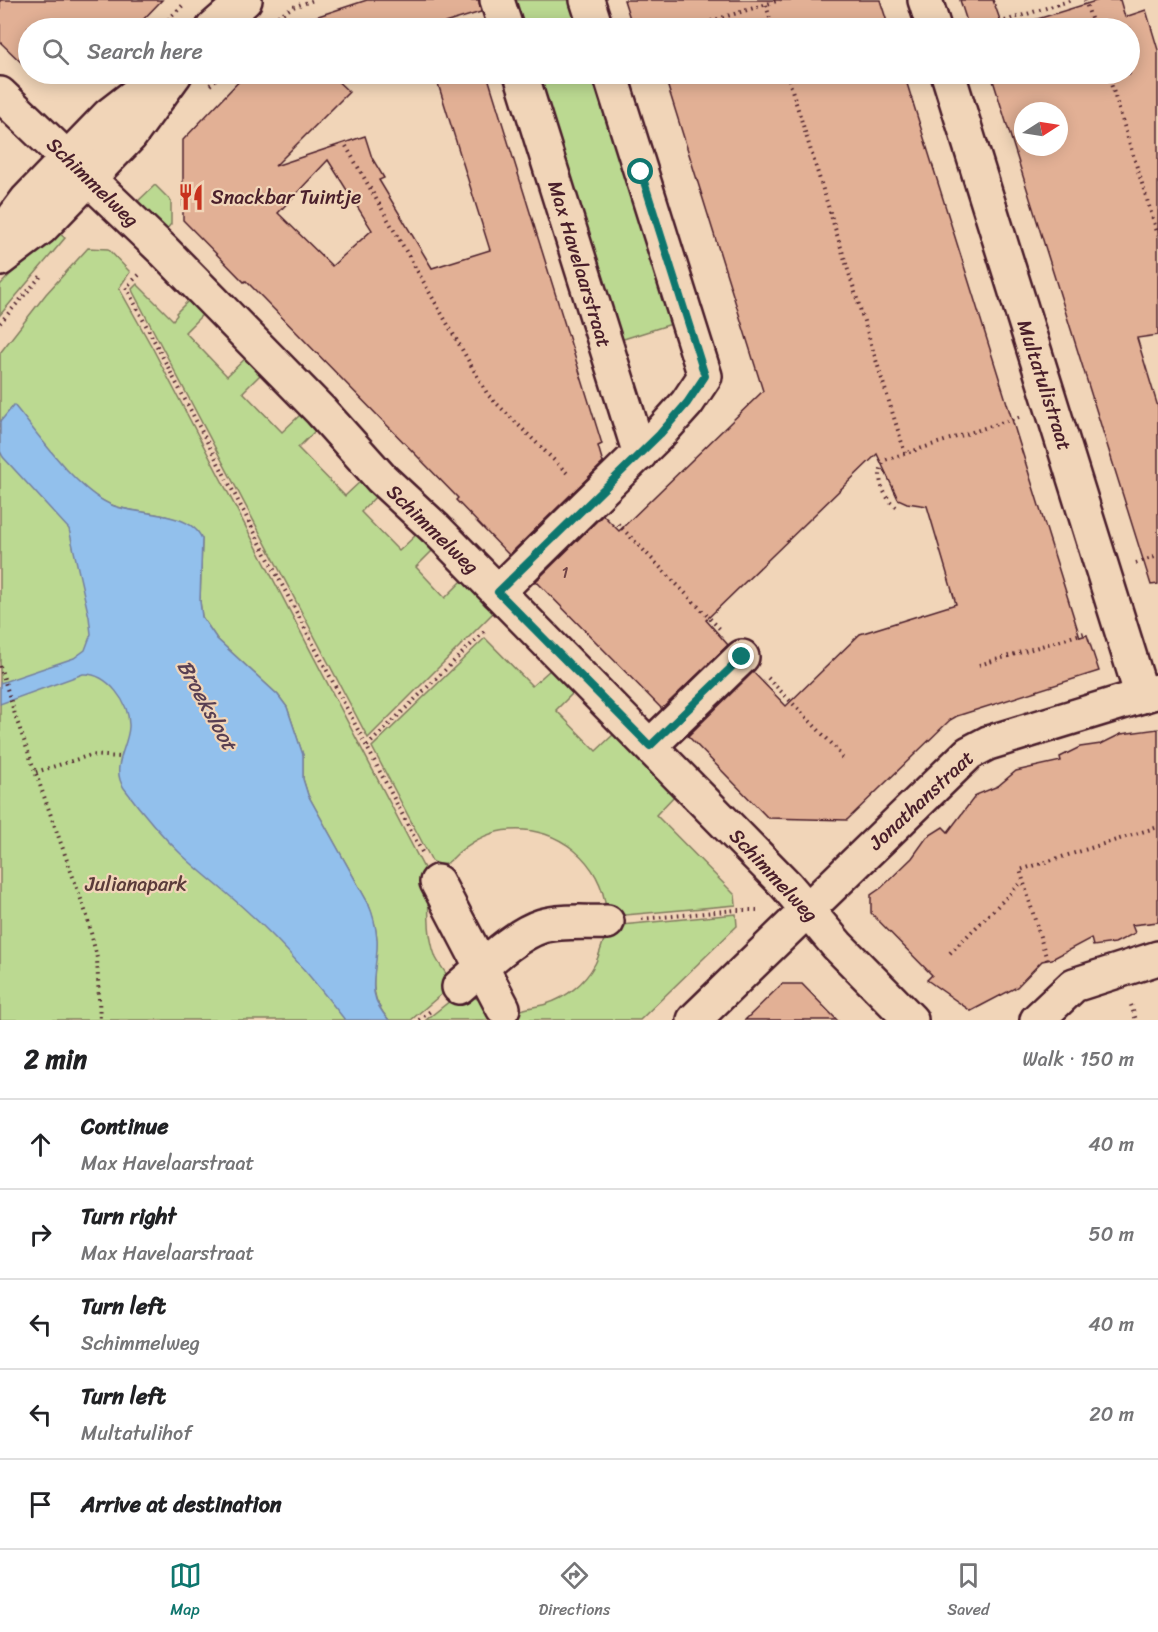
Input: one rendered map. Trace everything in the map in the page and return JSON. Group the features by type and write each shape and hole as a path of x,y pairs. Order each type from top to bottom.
{"street":[{"path":"224,18 245,0"},
{"path":"497,0 503,18"},
{"path":"587,0 593,18"},
{"path":"925,0 931,18"},
{"path":"0,260 41,228 109,115 149,84"},
{"path":"0,236 27,200 137,128 168,84"},
{"name":"Max Havelaarstraat","path":"523,84 640,454"},
{"path":"505,599 675,417 705,376 613,84"},
{"name":"Multatulistraat","path":"951,84 1150,693"},
{"name":"Schimmelweg","path":"0,94 164,251 321,411 381,478 436,529 786,885 837,945 911,1020"},
{"path":"650,746 742,657"},
{"name":"Jonathanstraat","path":"694,1020 974,750 987,743 1150,693"},
{"path":"437,882 470,978 503,1008"},
{"path":"470,978 515,941 536,928 553,924 607,922"},
{"path":"1037,1020 1074,985 1158,958"}],"path":[{"path":"170,18 187,0"},
{"path":"276,18 293,7 314,0"},
{"path":"720,18 780,0"},
{"path":"1014,18 1072,0"},
{"path":"1085,0 1091,18"},
{"path":"766,4 770,18"},
{"path":"790,84 905,453"},
{"path":"1111,84 1158,235"},
{"path":"346,146 488,395 572,478"},
{"path":"164,251 126,288 437,882"},
{"path":"896,507 884,492 880,468 885,460 1006,421"},
{"path":"1145,560 1158,556"},
{"path":"366,746 505,599"},
{"path":"979,666 1068,638"},
{"path":"0,666 87,916 97,958 100,1020"},
{"path":"36,772 91,755 120,757"},
{"path":"1049,966 1020,870 1158,827"},
{"path":"950,953 1023,881"},
{"path":"607,922 736,910 808,911"},
{"path":"1128,997 1136,1020"}],"green space":[{"path":"508,0 577,0 583,18 514,18"},
{"path":"534,84 603,84 678,322 614,342"},
{"path":"155,185 171,201 171,224 165,231 137,202"},
{"path":"54,229 65,238 0,315 0,285"},
{"name":"Julianapark","path":"88,248 108,249 130,272 119,288 427,874 431,942 436,958 447,975 450,987 411,1020 389,1020 377,1002 374,975 377,939 372,913 308,795 303,779 303,755 287,707 278,695 217,639 202,617 200,601 202,539 176,519 117,507 95,496 57,460 14,406 368,1020 0,1020 0,353 46,294"},
{"path":"137,284 173,320 176,313 191,298 205,312 185,332 227,376 248,356 263,372 243,392 282,432 300,415 315,431 298,448 345,496 363,479 378,494 361,512 399,551 417,534 433,550 416,567 445,598 463,580 494,612 368,738 133,292 132,289"},
{"path":"485,638 532,686 550,670 573,693 556,710 596,751 615,733 676,794 656,815 735,895 736,905 614,916 606,910 603,893 596,877 587,863 574,850 545,834 528,830 510,830 489,834 470,844 445,864 432,861 372,747"},
{"path":"736,914 737,926 640,1020 516,1020 519,1011 553,1001 568,994 580,983 595,964 606,933 611,926"},
{"path":"470,995 494,1008 503,1020 426,1020 455,997"}],"water":[{"name":"Broeksloot","path":"14,405 60,462 100,499 114,506 163,515 187,523 202,539 200,601 202,617 217,639 278,695 287,707 303,755 303,779 308,795 371,912 377,939 374,991 381,1010 389,1020 345,1020 276,938 181,854 144,814 120,780 119,765 128,735 128,718 121,699 109,684 101,678 83,674 0,704 0,683 74,658 85,650 91,634 69,529 0,451 0,422"}],"building":[{"path":"0,0 162,0 145,18 18,18 18,59 0,42"},
{"path":"367,0 479,0 481,12 461,18 312,18"},
{"path":"624,0 880,0 886,18 630,18"},
{"path":"960,0 993,0 999,18 966,18"},
{"path":"1099,0 1120,0 1125,17 1146,10 1158,50 1158,335 1137,338 1158,407 1158,584 1151,585 1017,156 1068,156 1068,102 1014,102 1014,147 994,84 1140,84 1140,18 1040,18"},
{"path":"236,84 341,84 349,92 275,166 365,136 372,158 384,178 379,180 432,268 490,250 438,84 490,84 602,444 598,446 603,463 509,555 456,500 458,498 263,298 246,281 244,282 183,220 183,140","holes":["328,160 372,230 332,266 278,213"]},
{"path":"667,84 907,84 1080,637 1087,635 1099,671 950,720 847,820 768,818 688,736 753,672 786,706 860,634 956,604 927,506 898,499 877,454 706,620 728,645 662,709 536,581 603,515 619,531 763,391"},
{"path":"1158,729 1158,922 1132,925 1135,933 1115,943 1093,946 1091,938 1052,959 1042,961 1017,987 971,1011 927,980 932,975 871,913 871,895 912,858 927,837 943,827 948,832 976,795 998,786 1016,771 1061,761 1060,757 1080,747 1101,744 1121,734"},
{"path":"782,984 802,984 837,1020 745,1020"}],"place":[{"name":"Snackbar Tuintje","path":"191,197"}],"route":[{"path":"641,172 705,376 687,403 660,434 498,592 650,746 742,657"}]}
